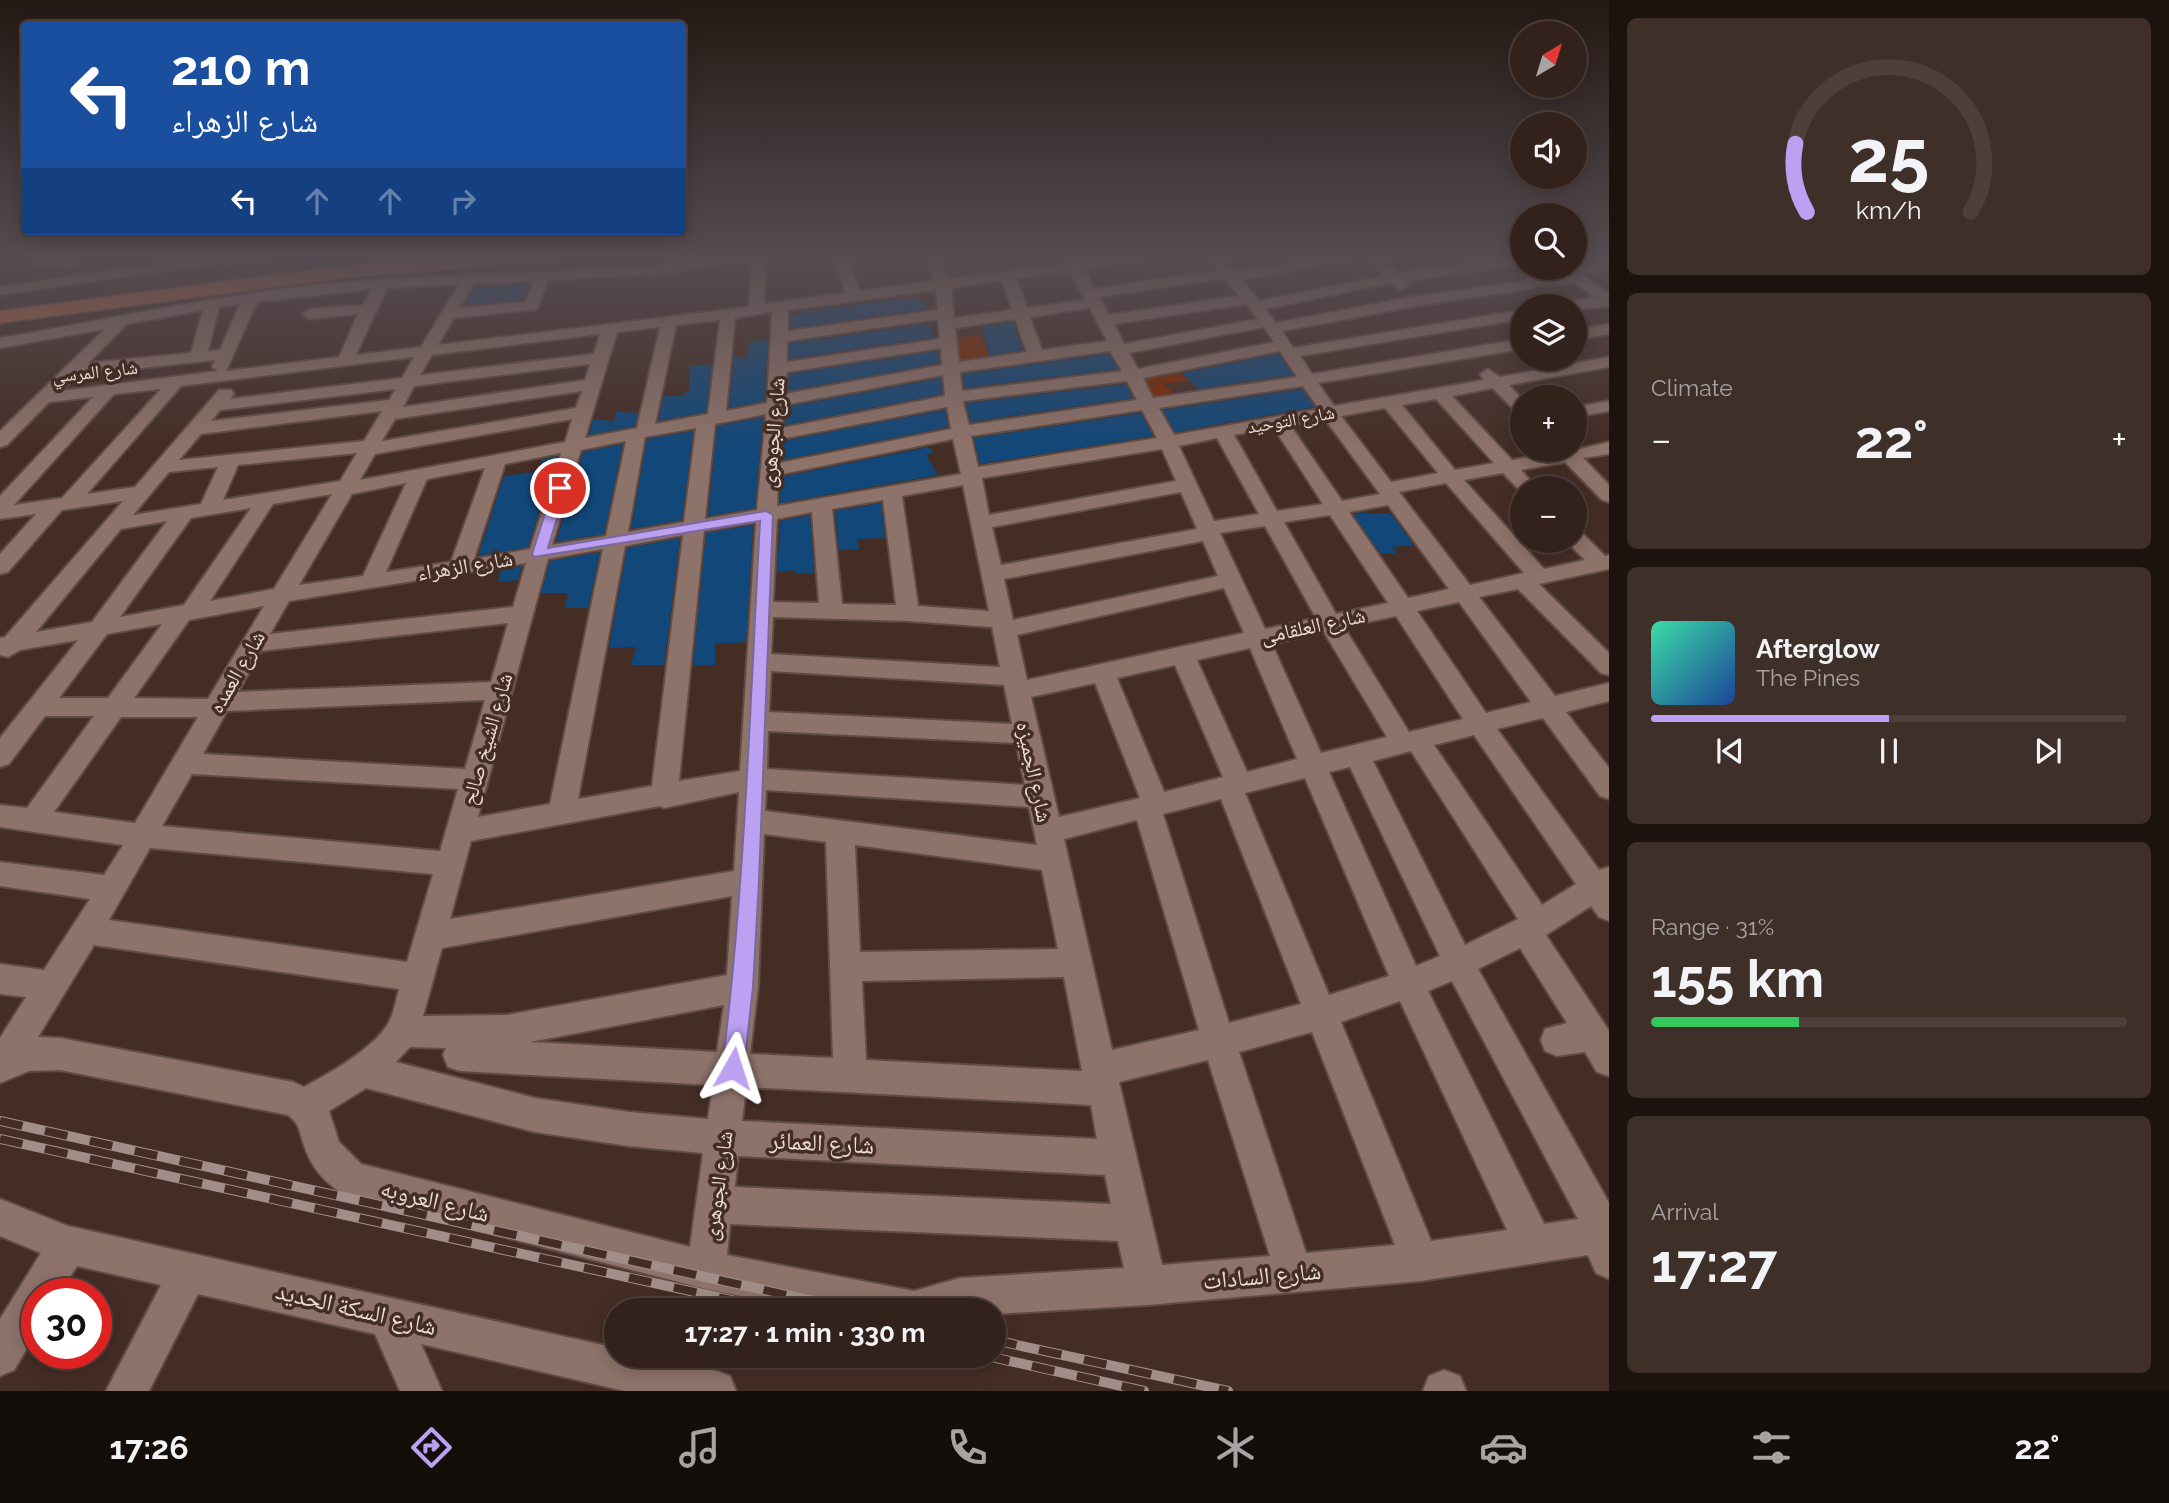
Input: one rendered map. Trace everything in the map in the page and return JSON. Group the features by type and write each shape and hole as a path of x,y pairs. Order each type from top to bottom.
{"street":[{"path":"0,343 118,321"},
{"path":"0,441 122,321"},
{"path":"198,357 208,321"},
{"path":"216,378 241,321"},
{"path":"345,361 363,321"},
{"name":"شارع العمده","path":"1,1065 112,889 443,321"},
{"name":"شارع المرسي","path":"43,398 677,321"},
{"path":"664,797 693,528 727,321"},
{"name":"شارع الجوهرى","path":"706,1270 743,987 766,515 779,368 780,337 773,321"},
{"name":"شارع الجميزه","path":"946,321 954,399 1147,1286"},
{"path":"114,524 419,476 777,404 995,321"},
{"path":"1024,321 1036,355"},
{"path":"1103,321 1168,442 1314,765 1408,984 1534,1245"},
{"path":"1267,321 1330,413 1609,788"},
{"path":"780,337 948,337 1036,355 1116,347 1295,321"},
{"path":"1437,321 1510,396"},
{"path":"772,435 954,399 1130,375 1215,359 1476,321"},
{"path":"561,815 615,541 669,322"},
{"name":"شارع الشيخ صالح","path":"304,1105 364,1071 403,1031 539,554 610,328"},
{"path":"1587,333 1609,329"},
{"path":"779,368 948,337"},
{"path":"403,1031 464,1044 733,1068 850,1074 1100,1079 1322,1014 1408,984 1459,964 1604,892 1480,724 1335,508 1281,422 1250,389 1188,337"},
{"path":"769,471 961,432 1309,380 1510,346"},
{"path":"278,370 284,350"},
{"path":"73,370 226,354"},
{"path":"214,407 602,358"},
{"name":"شارع التوحيد","path":"1587,366 1609,362"},
{"path":"1587,366 1609,383"},
{"name":"شارع التوحيد","path":"972,476 1561,371"},
{"path":"4,650 241,375"},
{"path":"0,567 175,383"},
{"path":"194,429 393,409 593,384"},
{"path":"0,510 109,390"},
{"path":"1440,393 1516,476"},
{"path":"1390,402 1531,579 1609,667"},
{"path":"1587,410 1609,406"},
{"path":"163,467 371,448 584,412"},
{"path":"1223,432 1330,622 1532,928 1601,1047"},
{"path":"1587,451 1609,448"},
{"path":"460,568 497,460"},
{"path":"209,509 230,461"},
{"path":"992,574 1335,508 1451,477 1528,462"},
{"path":"1576,462 1608,494"},
{"path":"371,581 419,476"},
{"name":"شارع الزهراء","path":"4,650 99,629 283,595 460,568 822,506 972,476"},
{"path":"981,523 1187,485"},
{"path":"0,510 141,492"},
{"path":"892,493 908,613"},
{"path":"33,821 186,614 266,500"},
{"path":"822,506 831,610"},
{"path":"0,757 184,513"},
{"path":"1587,552 1602,569"},
{"name":"شارع العلقامى","path":"759,662 929,670 1016,684 1102,672 1531,579 1602,569"},
{"path":"762,609 908,613 1003,625 1230,580"},
{"path":"253,644 522,614"},
{"path":"1183,655 1421,1262"},
{"path":"1102,672 1152,806 1219,1043 1294,1273"},
{"path":"38,708 218,705 501,690"},
{"path":"753,821 840,832 1049,845 1152,806 1609,692"},
{"path":"756,721 1026,734"},
{"path":"1357,755 1459,964 1605,1240"},
{"path":"184,763 476,780"},
{"path":"461,831 664,797 753,779 1039,797"},
{"path":"0,816 142,836 452,864"},
{"path":"840,832 850,1074"},
{"path":"0,873 112,889"},
{"path":"432,936 749,881"},
{"path":"87,930 420,978"},
{"path":"846,967 1075,963"},
{"path":"0,979 52,986"},
{"path":"464,1044 743,987"},
{"path":"1557,1040 1601,1047"},
{"path":"447,1093 464,1044"},
{"path":"1,1065 23,1055 43,1052 60,1054 293,1099 304,1105"},
{"name":"شارع العمائر","path":"364,1071 535,1115 629,1129 725,1138 1118,1158"},
{"name":"شارع العروبه","path":"304,1105 314,1114 320,1127 321,1143 328,1158 339,1171 353,1180 706,1270 848,1298"},
{"path":"716,1205 1132,1223"},
{"name":"شارع السكة الحديد","path":"2,1223 68,1245 715,1391"},
{"name":"شارع السادات","path":"957,1298 1147,1286 1421,1262 1534,1245 1605,1240"},
{"path":"47,1278 68,1245"},
{"path":"127,1391 189,1272"},
{"path":"387,1316 421,1391"},
{"path":"0,1356 21,1321"}],"shaded area":[{"path":"980,335 991,359 954,362 955,338"},
{"path":"1175,369 1189,381 1164,384 1177,397 1148,402 1141,387 1163,383 1139,386 1134,376 1155,372 1162,382 1157,372"}],"building":[{"path":"791,321 841,321 791,328"},
{"path":"1013,322 1023,350 990,355 982,327"},
{"path":"929,324 934,337 790,359 790,343"},
{"path":"768,340 764,401 729,408 734,357 748,358 749,341"},
{"path":"938,351 939,363 788,391 789,374"},
{"path":"1109,354 1118,369 964,388 963,374"},
{"path":"1279,354 1293,375 1198,389 1182,373"},
{"path":"689,365 712,365 706,412 658,421 664,396 685,396 689,391"},
{"path":"941,378 942,394 785,425 786,407"},
{"path":"1126,384 1133,398 971,422 966,403"},
{"path":"1302,389 1315,407 1175,432 1163,410"},
{"path":"945,410 948,427 782,460 783,441"},
{"path":"616,412 638,413 635,426 589,435 593,419 614,421"},
{"path":"1141,413 1153,436 980,464 974,438"},
{"path":"763,417 755,508 708,516 717,426"},
{"path":"693,431 682,520 631,529 647,439"},
{"path":"623,444 604,534 556,542 583,452"},
{"path":"929,447 933,453 926,455 938,475 780,503 781,477"},
{"path":"557,456 528,547 478,556 504,476 541,471 541,460"},
{"path":"881,503 885,538 857,539 859,549 839,550 835,511"},
{"path":"1390,513 1414,545 1392,547 1397,553 1381,554 1353,514"},
{"path":"810,515 814,574 794,573 795,570 777,572 780,521"},
{"path":"753,525 746,642 715,644 715,665 693,666 706,533"},
{"path":"680,538 664,665 631,665 636,647 609,648 627,548"},
{"path":"600,552 588,608 565,608 568,593 541,593 550,561"},
{"path":"522,566 518,580 498,582 500,570"}],"railway":[{"path":"0,1121 800,1298"},
{"path":"0,1139 722,1298"},
{"path":"1006,1343 1228,1391"},
{"path":"1006,1360 1144,1391"}],"route":[{"path":"560,488 539,554 766,515 753,821 743,987 733,1068"}]}
